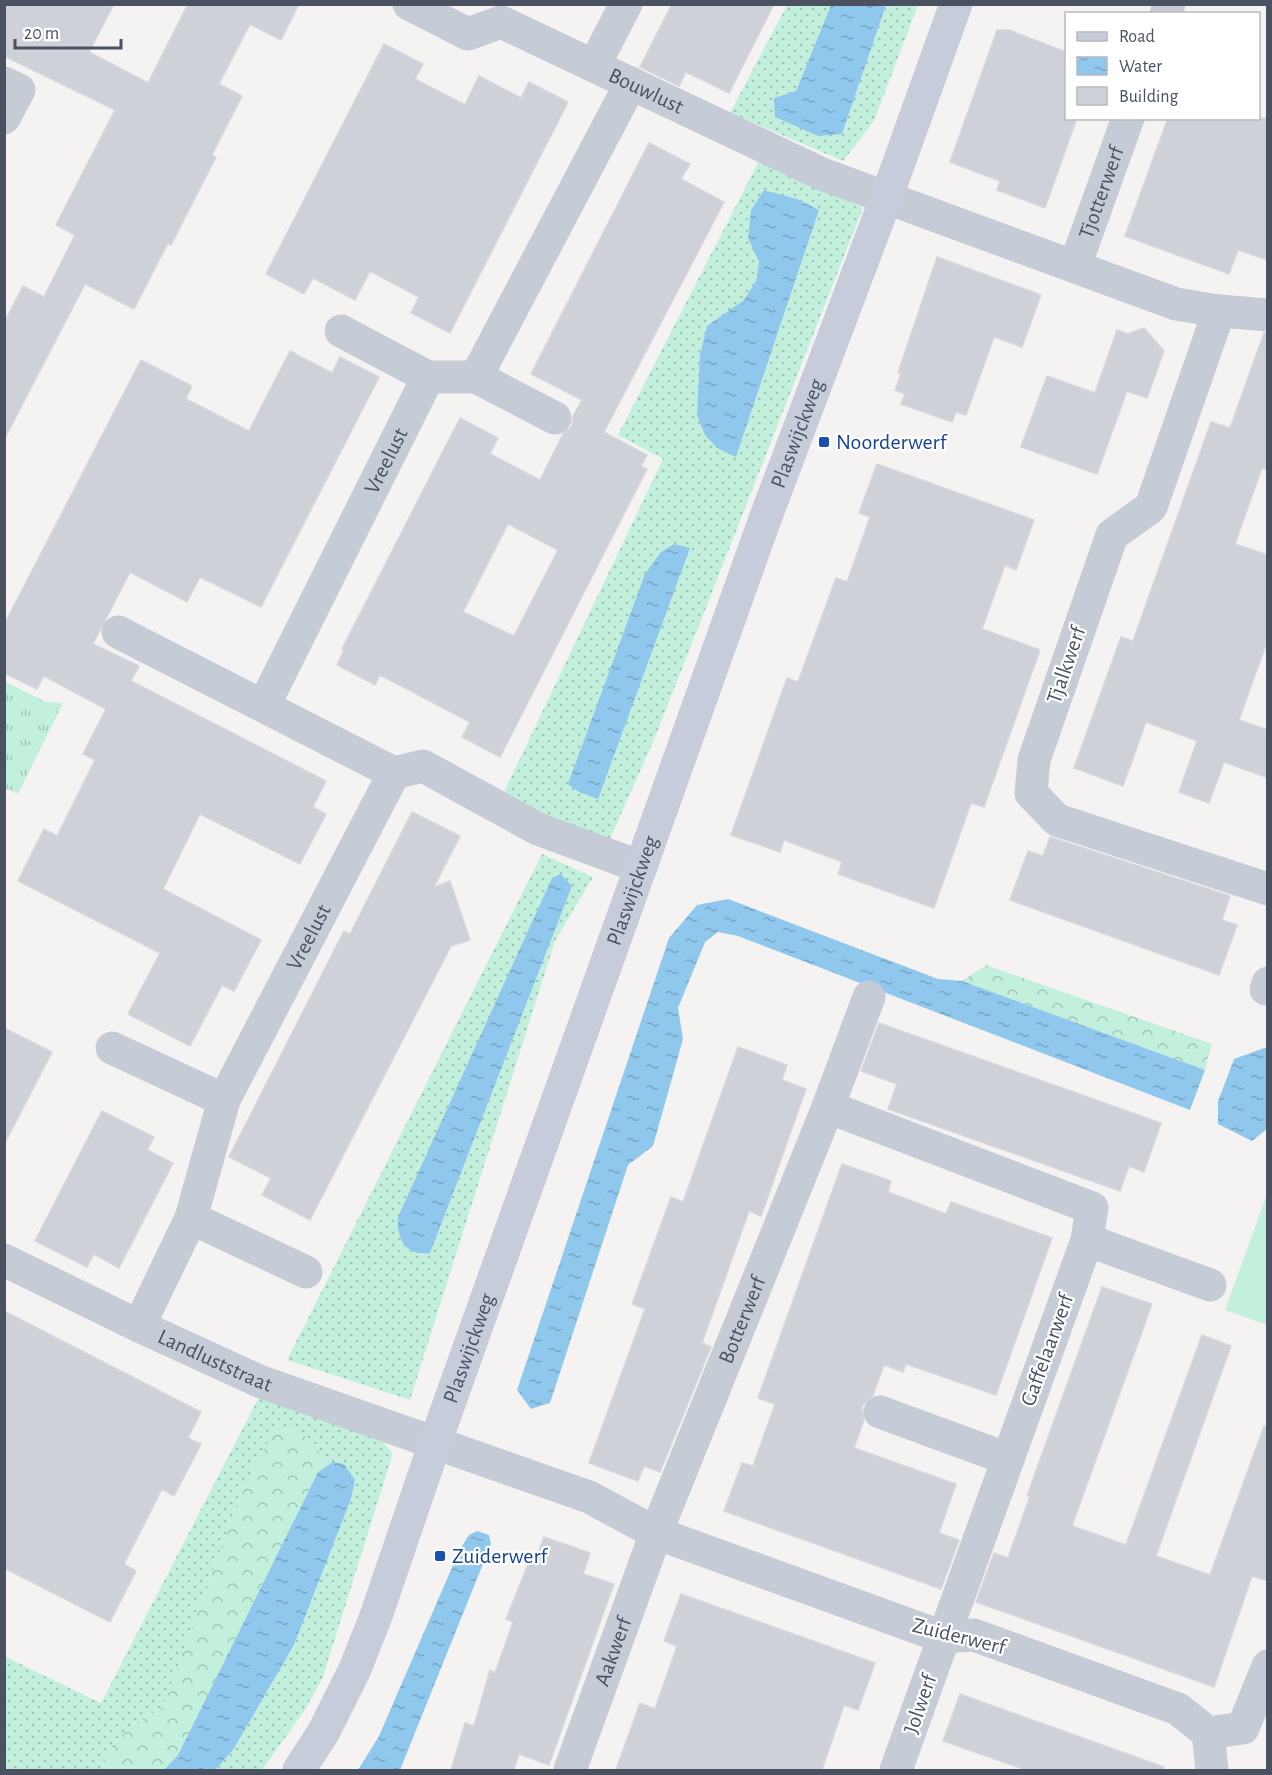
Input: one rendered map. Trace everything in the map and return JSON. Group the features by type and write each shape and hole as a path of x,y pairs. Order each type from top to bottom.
{"street":[{"name":"Bouwlust","path":"409,4 468,34 501,22 595,64 822,174 887,196"},
{"path":"595,64 626,4"},
{"name":"Plaswijckweg","path":"299,1770 323,1733 355,1669 376,1616 435,1443 765,519 887,196 956,4"},
{"path":"4,83 19,90 4,118"},
{"path":"476,377 631,83"},
{"name":"Tjotterwerf","path":"1075,266 1127,120"},
{"path":"887,196 1176,304 1219,311 1268,315"},
{"name":"Tjalkwerf","path":"1219,311 1150,507 1112,535 1034,760 1030,793 1057,820 1268,889"},
{"path":"342,331 428,377 476,377 555,418"},
{"name":"Vreelust","path":"264,705 428,377"},
{"path":"118,632 394,773 423,766 538,829 641,867"},
{"name":"Vreelust","path":"139,1326 190,1218 224,1100 394,773"},
{"name":"Botterwerf","path":"656,1533 870,997"},
{"path":"112,1048 224,1100"},
{"name":"Gaffelaarwerf","path":"828,1107 1092,1208 1087,1240 943,1637"},
{"path":"190,1218 306,1272"},
{"path":"1087,1240 1210,1285"},
{"name":"Landluststraat","path":"4,1260 259,1381 435,1443"},
{"path":"879,1412 1008,1460"},
{"name":"Zuiderwerf","path":"435,1443 589,1497 656,1533 943,1637 974,1635 1178,1709 1208,1733"},
{"name":"Aakwerf","path":"570,1770 656,1533"},
{"name":"Jolwerf","path":"896,1770 943,1637"},
{"path":"1212,1770 1208,1733 1243,1728 1268,1666"}],"green space":[{"path":"787,5 831,5 796,91 842,134 886,5 918,5 874,121 843,161 730,113"},
{"path":"761,157 863,208 654,740 605,850 503,794 663,459 618,435","holes":["764,191 797,199 819,210 736,457 700,354 707,327 744,300 756,281 759,262 748,238 751,210"]},
{"path":"4,681 46,702 63,703 18,794 5,788"},
{"path":"542,854 593,877 555,941 410,1400 287,1360","holes":["572,886 430,1253 419,1255"]},
{"path":"986,965 1212,1044 1205,1070 962,981"},
{"path":"1267,1194 1267,1325 1225,1310"},
{"path":"262,1391 375,1433 393,1453 323,1677 305,1710 262,1770 215,1770 233,1750 294,1645 351,1499 355,1480 333,1462 327,1467 315,1444 243,1488 163,1707 133,1725 113,1744 101,1770 5,1770 4,1656 101,1703"},
{"path":"292,1427 315,1444 327,1467 318,1472 178,1755 164,1770 101,1770 113,1744 133,1725 163,1707 243,1488 274,1431"}],"water":[{"path":"831,5 886,5 842,134 818,136 775,117 774,98 796,91"},
{"path":"764,190 797,199 819,210 736,457 717,448 705,435 697,415 700,354 707,326 744,300 756,281 759,262 748,238 751,210"},
{"path":"674,544 690,548 598,799 579,792 568,784 645,574 661,552"},
{"path":"561,874 572,886 430,1253 415,1252 409,1249 401,1239 398,1217 552,878"},
{"path":"728,899 938,979 962,981 1205,1070 1190,1110 738,936 718,932 705,942 678,1008 683,1039 653,1146 628,1165 550,1403 531,1409 517,1390 669,938 697,905"},
{"path":"1267,1047 1267,1129 1252,1141 1218,1124 1218,1101 1234,1059"},
{"path":"333,1462 344,1464 355,1480 351,1499 294,1645 233,1750 215,1770 164,1770 178,1755 318,1472"},
{"path":"477,1531 489,1535 491,1544 400,1770 358,1770 379,1736 460,1549 469,1535"}],"building":[{"path":"4,4 114,4 89,52 148,83 188,4 299,4 281,40 250,24 219,84 242,96 212,155 216,157 171,245 168,243 134,309 85,284 4,440 4,323 23,286 44,297 75,235 56,225 115,110 4,56"},
{"path":"672,4 774,4 729,93 686,72 679,86 640,67"},
{"path":"997,30 1009,30 1065,52 1065,120 1076,120 1045,208 997,190 1000,181 950,162"},
{"path":"384,44 423,64 415,79 465,105 479,76 521,98 529,82 568,102 450,333 411,313 419,297 370,271 355,300 313,278 304,294 266,274"},
{"path":"1260,118 1268,118 1268,260 1238,250 1229,274 1125,236 1167,120 1260,120"},
{"path":"649,143 690,164 681,179 724,202 604,432 647,455 641,466 647,469 500,757 462,737 470,722 380,675 375,685 337,665 344,650 342,649 460,418 498,438 490,454 540,480 563,434 572,426 573,416 582,400 531,374","holes":["508,524 558,550 514,636 463,612"]},
{"path":"937,257 1041,295 1022,347 994,337 966,415 956,412 952,422 901,404 905,394 895,390 901,374 898,373"},
{"path":"1144,328 1164,351 1147,398 1127,391 1097,474 1021,447 1047,376 1095,393 1117,330 1128,334"},
{"path":"1264,333 1268,334 1268,470 1262,468 1235,544 1268,555 1268,639 1239,720 1268,730 1268,778 1224,762 1209,803 1179,792 1197,741 1146,722 1123,786 1074,768 1121,637 1133,641 1211,422 1230,428"},
{"path":"290,351 332,373 340,357 379,377 261,607 200,577 187,602 130,572 93,644 139,666 131,681 326,781 313,807 326,814 300,864 200,814 163,889 261,940 234,991 222,985 190,1046 128,1014 160,953 18,881 44,829 57,836 95,760 83,754 106,709 44,676 37,689 4,673 4,625 141,360 192,386 186,399 249,431"},
{"path":"877,464 1034,520 1016,570 1005,565 982,629 1040,650 984,807 971,803 934,908 838,874 842,862 784,840 780,852 731,835 787,678 798,682 836,578 847,582 870,517 859,513"},
{"path":"412,812 460,836 434,887 450,881 470,940 451,946 310,1220 262,1195 271,1178 229,1157 344,931 350,934"},
{"path":"1050,837 1230,896 1222,920 1237,925 1219,975 1010,900 1028,851 1043,856"},
{"path":"879,1023 1161,1123 1144,1172 1129,1166 1120,1191 888,1109 897,1084 861,1071"},
{"path":"4,1028 52,1052 4,1145"},
{"path":"738,1047 787,1065 782,1080 806,1089 761,1216 749,1211 702,1343 711,1347 660,1472 644,1466 638,1481 589,1463 645,1309 632,1304 671,1197 683,1202"},
{"path":"102,1111 154,1137 147,1150 173,1163 119,1268 94,1254 87,1267 35,1241"},
{"path":"842,1164 891,1181 888,1192 946,1214 951,1202 1052,1238 996,1395 906,1364 903,1372 884,1365 873,1395 862,1406 864,1420 854,1448 956,1484 939,1533 959,1540 941,1589 724,1511 742,1463 753,1466 775,1404 758,1398"},
{"path":"1102,1287 1152,1304 1072,1526 1126,1545 1202,1335 1231,1346 1156,1556 1210,1575 1264,1426 1268,1426 1268,1581 1252,1576 1214,1687 976,1602 994,1553 1008,1558 1030,1496 1027,1496"},
{"path":"4,1311 201,1412 188,1438 201,1444 174,1496 162,1489 124,1564 136,1571 110,1622 4,1568"},
{"path":"544,1537 590,1553 583,1574 614,1584 549,1765 519,1754 514,1770 451,1770 465,1723 474,1726 490,1670 495,1673 513,1622 506,1619 529,1562 534,1564"},
{"path":"681,1594 875,1663 858,1710 844,1705 822,1770 616,1770 640,1703 655,1709 677,1646 664,1641"},
{"path":"960,1694 1164,1767 1163,1770 1026,1770 943,1741"}],"place":[{"name":"Noorderwerf","path":"824,442"},
{"name":"Zuiderwerf","path":"440,1556"}]}
